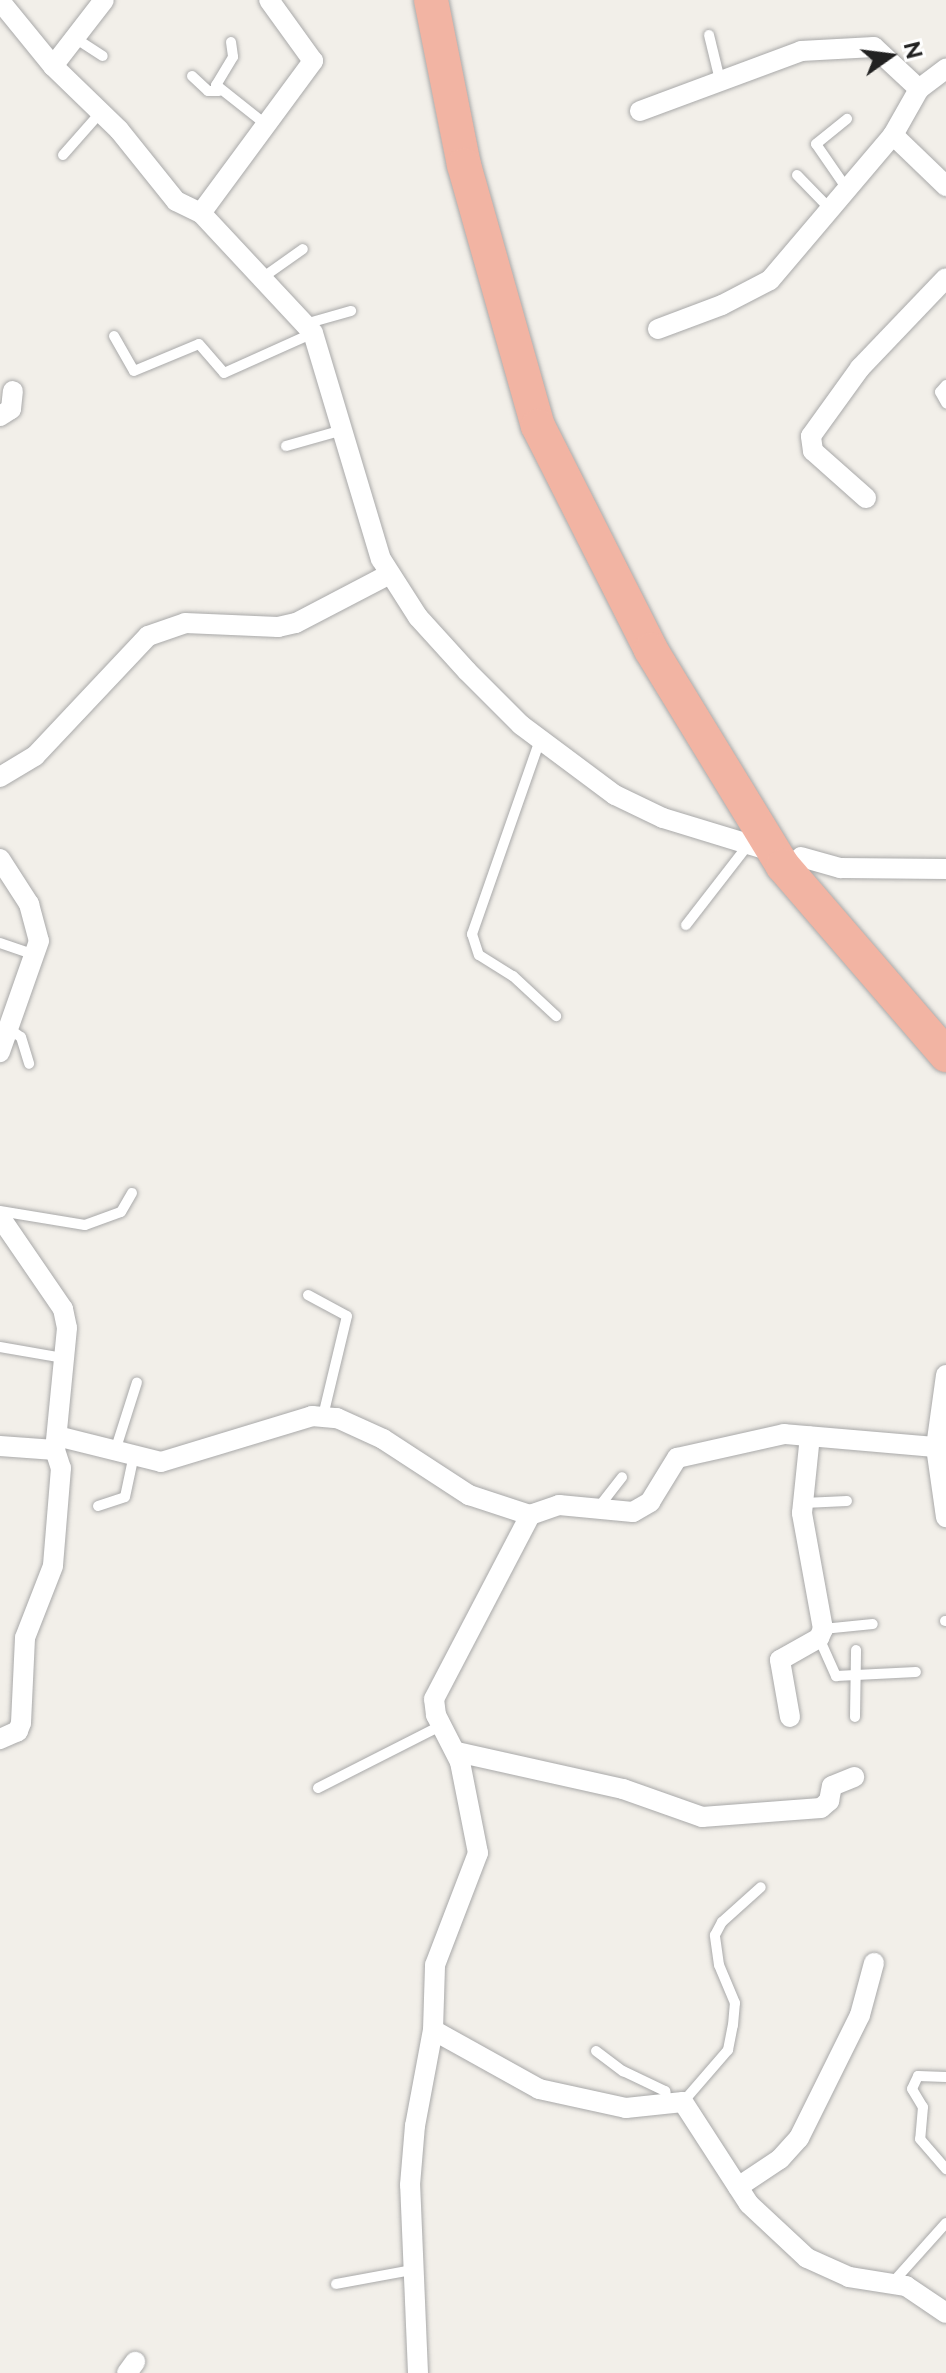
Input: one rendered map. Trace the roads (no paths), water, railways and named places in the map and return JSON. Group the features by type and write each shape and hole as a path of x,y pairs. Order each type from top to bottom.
{"highway":[{"path":"431,0 464,165 538,426 774,851 946,1055"},
{"path":"451,0 484,166 556,417 678,680"},
{"path":"774,851 946,1027"}],"street":[{"path":"53,66 104,0"},
{"path":"201,213 242,163 264,123 313,61 269,0"},
{"path":"1,3 53,66 100,113 176,201 201,213 309,329 388,575 467,671 540,740 615,795 663,818 840,868 946,869"},
{"path":"640,111 801,51 874,47 919,89"},
{"path":"658,329 722,305 770,280 845,186 893,135 919,89 946,69"},
{"path":"893,135 946,186"},
{"path":"866,498 813,451 811,436 860,368 946,278"},
{"path":"0,416 11,409 13,391"},
{"path":"0,777 42,749 148,636 185,623 230,627 296,623 388,575"},
{"path":"0,859 29,904 39,941 37,955 3,1041"},
{"path":"0,1214 63,1309 64,1358 56,1443 61,1468 53,1566 25,1638 21,1723 18,1731 0,1739"},
{"path":"946,1375 936,1447 946,1517"},
{"path":"0,1446 56,1443 124,1455 179,1459 323,1416 383,1439 469,1495 530,1515 559,1505 626,1513 645,1507 667,1469 692,1452 784,1434 936,1447"},
{"path":"790,1717 780,1660 821,1633 803,1521 810,1436"},
{"path":"418,2373 412,2270 415,2126 433,2030 435,1965 478,1853 457,1752 440,1726 434,1699 437,1685 530,1515"},
{"path":"457,1752 623,1789 702,1817 821,1808 829,1801 832,1786 854,1777"},
{"path":"738,2187 780,2159 799,2138 860,2015 874,1963"},
{"path":"433,2030 539,2089 626,2108 675,2101 770,2226 807,2258 849,2277 894,2281 946,2313"}],"lane":[{"path":"709,35 720,80"},
{"path":"75,38 103,56"},
{"path":"219,91 217,79 233,57 231,42"},
{"path":"192,76 208,91 219,91 264,123"},
{"path":"63,155 100,113"},
{"path":"845,186 816,144 847,119"},
{"path":"797,175 828,207"},
{"path":"262,278 303,249"},
{"path":"114,336 134,371 199,344 224,373 351,311"},
{"path":"946,385 940,392 946,403"},
{"path":"286,446 343,430"},
{"path":"540,740 472,934 479,955 513,976 556,1016"},
{"path":"686,925 774,851"},
{"path":"0,943 37,955"},
{"path":"3,1041 21,1037 29,1064"},
{"path":"0,1214 85,1225 121,1212 132,1193"},
{"path":"308,1295 347,1316 323,1416"},
{"path":"0,1347 64,1358"},
{"path":"98,1506 125,1497 124,1455 137,1382"},
{"path":"596,1510 622,1477"},
{"path":"804,1503 847,1501"},
{"path":"873,1624 821,1633 831,1673 916,1672"},
{"path":"855,1717 856,1650"},
{"path":"318,1788 440,1726"},
{"path":"596,2051 665,2091 675,2101 728,2050 735,2003 719,1965 715,1935 722,1922 761,1887"},
{"path":"946,2077 918,2076 912,2089 923,2107 920,2139 946,2169"},
{"path":"894,2281 946,2223"},
{"path":"336,2284 412,2270"}]}
